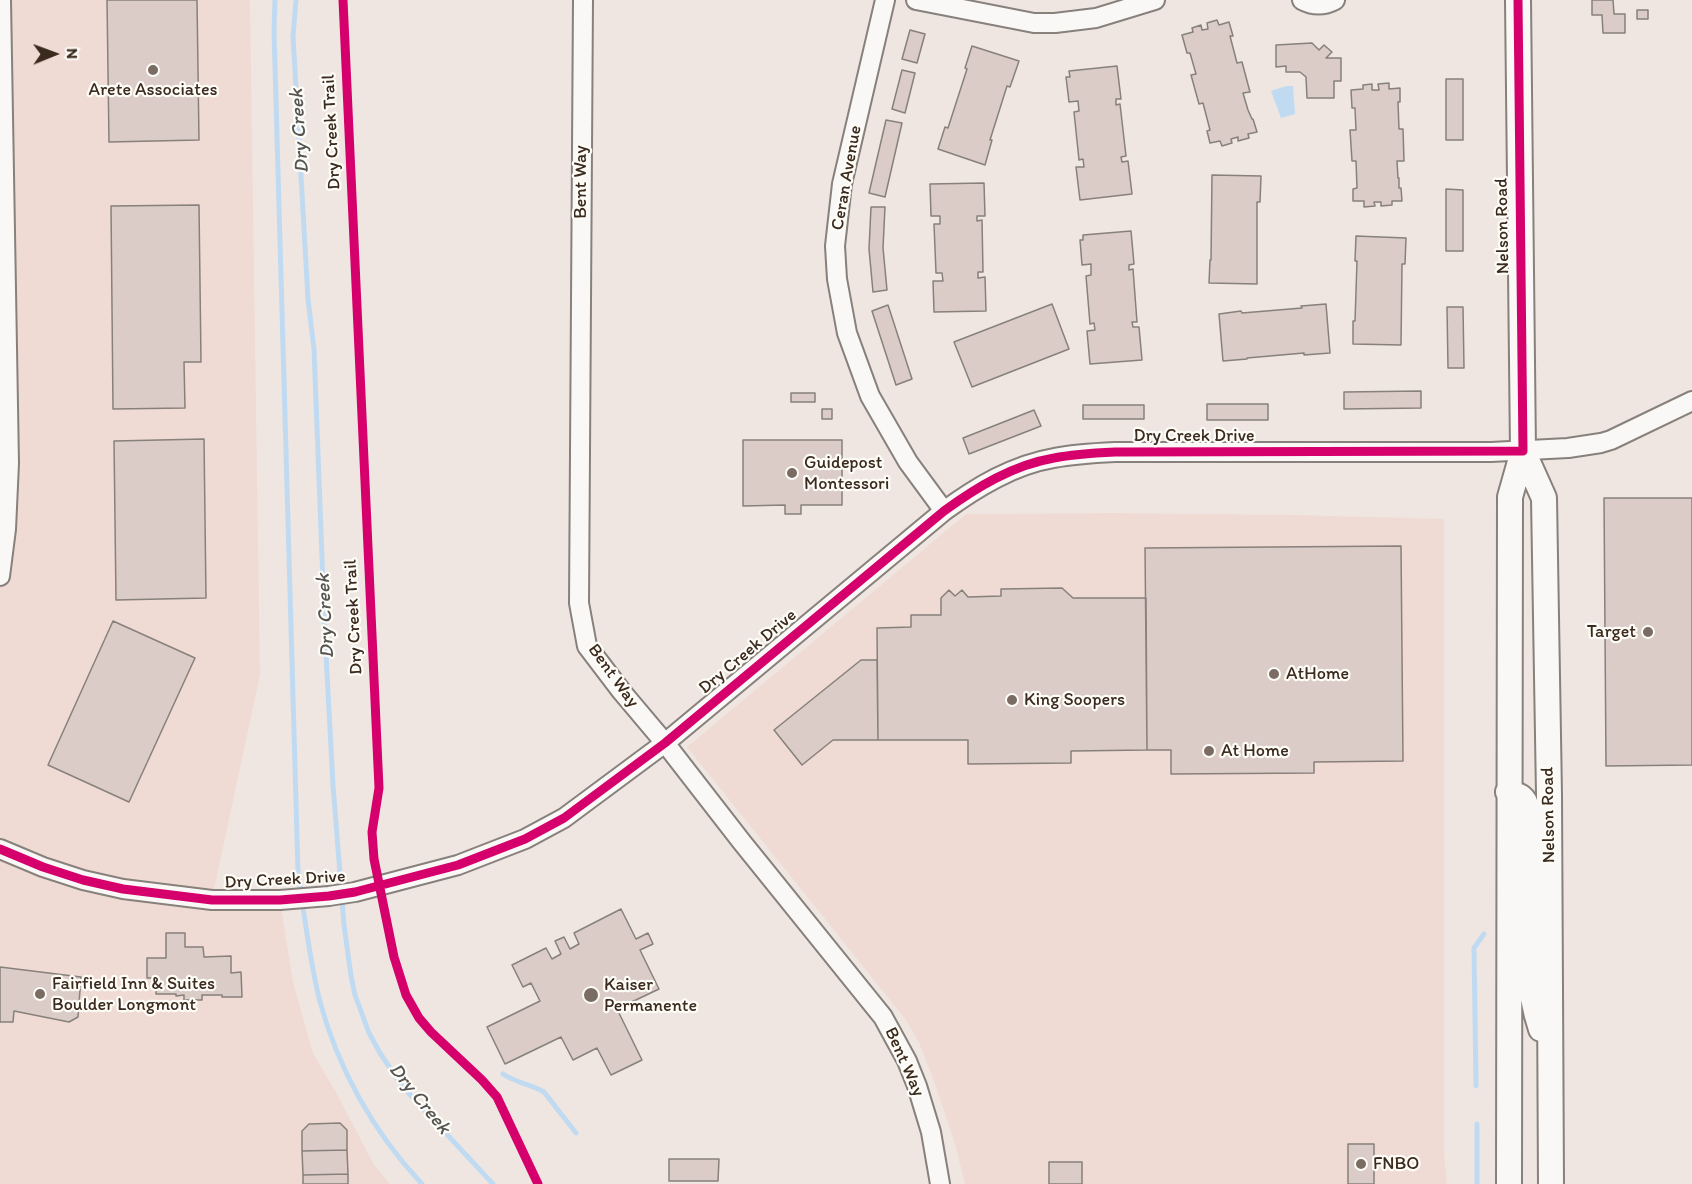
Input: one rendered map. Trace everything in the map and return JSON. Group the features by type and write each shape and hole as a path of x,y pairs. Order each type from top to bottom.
{"main road":[{"name":"Nelson Road","path":"1509,1184 1510,497 1523,451 1518,0"},
{"name":"Nelson Road","path":"1523,451 1544,498 1549,795 1551,1184"},
{"path":"1508,792 1523,798 1527,809 1530,979 1536,1015 1550,1054"}],"street":[{"path":"0,576 6,529 9,463 1,0"},
{"name":"Bent Way","path":"583,0 579,603 587,646 883,1017 907,1061 917,1086 931,1132 940,1184"},
{"name":"Ceran Avenue","path":"885,0 840,191 835,246 837,279 847,333 870,396 908,462 944,511"},
{"path":"916,0 1034,23 1096,18 1155,0"},
{"path":"1302,0 1317,5 1335,0"},
{"name":"Dry Creek Drive","path":"0,849 83,880 123,889 212,900 280,900 329,896 355,892 458,865 525,839 564,818 665,743 944,511 967,495 1015,469 1074,454 1115,452 1468,452 1569,448 1601,443 1621,436 1692,401"}],"shaded area":[{"path":"0,0 250,0 260,675 212,899 280,900 293,982 313,1053 374,1165 390,1184 0,1184"},
{"path":"1115,513 1444,519 1444,1154 1447,1184 965,1184 955,1144 933,1078 919,1043 906,1020 687,747 966,514"}],"water":[{"path":"1293,86 1295,114 1281,118 1271,91"}],"building":[{"name":"Arete Associates","path":"107,0 197,0 199,140 109,142"},
{"path":"1592,0 1613,0 1614,14 1625,14 1625,33 1603,33 1602,15 1592,15"},
{"path":"1637,10 1648,10 1648,19 1637,19"},
{"path":"1217,20 1219,25 1229,22 1237,63 1242,62 1250,92 1243,93 1257,132 1248,134 1249,138 1238,141 1238,137 1231,139 1232,143 1222,146 1220,141 1210,143 1207,131 1210,130 1203,103 1199,104 1191,75 1196,74 1182,35 1193,32 1192,28 1201,25 1202,30 1208,29 1207,23"},
{"path":"910,30 925,34 917,63 902,59"},
{"path":"1312,43 1319,50 1324,45 1332,52 1326,58 1341,58 1341,81 1334,81 1334,98 1307,98 1306,77 1300,72 1286,72 1286,66 1276,67 1276,45"},
{"path":"972,46 1019,61 1010,87 1007,86 990,140 992,140 985,165 938,149 945,127 948,128"},
{"path":"1117,66 1121,99 1116,99 1116,105 1120,104 1126,156 1121,157 1122,162 1128,161 1132,194 1080,200 1076,167 1084,167 1083,159 1079,160 1074,112 1079,111 1078,101 1069,102 1066,77 1070,77 1069,71"},
{"path":"902,70 915,73 905,113 892,109"},
{"path":"1446,79 1463,79 1463,140 1446,140"},
{"path":"1389,83 1389,89 1400,88 1399,129 1403,129 1404,161 1397,161 1402,201 1392,201 1392,205 1381,206 1381,202 1374,202 1375,206 1364,207 1364,201 1353,201 1353,189 1357,188 1356,161 1352,161 1350,130 1356,130 1351,90 1363,89 1363,85 1372,84 1372,90 1379,90 1378,84"},
{"path":"886,120 902,123 885,197 869,193"},
{"path":"1212,175 1261,176 1260,202 1257,202 1257,284 1209,283"},
{"path":"984,183 985,216 977,216 977,221 982,220 983,272 978,272 978,278 985,277 986,311 934,312 933,281 943,281 942,273 936,273 934,224 940,224 940,216 931,216 930,184"},
{"path":"1446,189 1463,190 1463,251 1446,251"},
{"path":"199,205 201,362 184,362 185,408 113,409 111,206"},
{"path":"871,207 885,207 883,248 887,290 873,292 869,249"},
{"path":"1131,231 1134,264 1129,265 1129,270 1133,269 1137,322 1132,322 1133,327 1139,327 1142,360 1090,364 1087,331 1095,330 1094,323 1090,324 1086,276 1091,275 1091,264 1082,265 1080,240 1083,240 1083,235"},
{"path":"1356,236 1406,238 1405,264 1402,264 1401,345 1353,344"},
{"path":"1052,304 1069,349 972,387 954,342"},
{"path":"1326,304 1330,353 1304,355 1304,353 1223,361 1219,314"},
{"path":"888,305 912,379 896,385 872,311"},
{"path":"1447,307 1463,307 1464,368 1448,368"},
{"path":"1421,391 1421,408 1344,409 1344,392"},
{"path":"791,393 815,393 815,402 791,402"},
{"path":"1207,404 1268,404 1268,420 1207,420"},
{"path":"1083,405 1144,405 1144,419 1083,419"},
{"path":"822,409 832,409 832,419 822,419"},
{"path":"1034,410 1041,426 969,454 963,438"},
{"path":"204,439 206,598 116,600 114,441"},
{"name":"Guidepost Montessori","path":"743,440 842,440 842,505 801,505 801,514 785,514 785,505 743,506"},
{"name":"Target","path":"1604,498 1692,498 1692,765 1606,766"},
{"name":"AtHome","path":"1401,546 1403,761 1314,762 1314,773 1171,774 1171,750 1147,750 1145,548"},
{"name":"King Soopers","path":"1062,588 1073,598 1146,598 1147,750 1071,751 1071,763 968,764 968,740 878,740 877,628 911,627 911,615 941,615 941,598 949,590 955,596 962,590 968,597 1001,596 1001,589"},
{"path":"113,621 195,658 129,802 48,765"},
{"path":"861,660 877,660 878,740 833,740 802,765 774,730"},
{"name":"Kaiser Permanente","path":"621,909 636,939 648,933 653,944 640,950 659,989 617,1009 642,1060 611,1075 597,1048 573,1060 561,1037 505,1064 487,1027 540,1001 531,983 523,987 512,965 546,948 552,959 561,954 555,941 564,937 570,949 579,944 574,933"},
{"path":"166,933 185,933 185,947 203,947 204,957 231,956 231,973 241,972 242,997 202,995 202,1000 184,1000 184,995 156,994 156,978 147,978 147,958 166,958"},
{"name":"Fairfield Inn & Suites Boulder Longmont","path":"0,967 81,977 78,1017 69,1022 14,1011 13,1022 0,1022"},
{"path":"340,1123 347,1130 347,1150 302,1151 302,1131 309,1124"},
{"name":"FNBO","path":"1348,1144 1374,1144 1374,1184 1348,1184"},
{"path":"347,1150 348,1174 303,1175 302,1151"},
{"path":"669,1159 719,1159 718,1181 669,1181"},
{"path":"1049,1162 1082,1162 1082,1184 1049,1184"},
{"path":"348,1174 348,1184 303,1184 303,1175"}],"waterway":[{"path":"275,0 274,31 298,872 315,982 336,1049 373,1120 404,1164 422,1184"},
{"name":"Dry Creek","path":"296,0 293,36 308,299 314,349 333,785 344,925 351,976 355,995 369,1033 402,1086 493,1184"},
{"path":"1476,1086 1474,948 1484,934"},
{"path":"503,1074 544,1092 576,1133"},
{"path":"1477,1124 1477,1184"}],"cycle path":[{"name":"Dry Creek Trail","path":"343,0 379,788 372,832 374,859 394,957 406,995 419,1018 431,1032 497,1097 538,1184"},
{"path":"0,849 43,867 83,880 123,889 212,900 280,900 355,892 458,865 525,839 564,818 665,743 944,511 982,486 1024,466 1062,457 1115,452 1523,451 1518,0"}],"place":[{"name":"Arete Associates","path":"153,70"},
{"name":"Guidepost Montessori","path":"792,473"},
{"name":"Target","path":"1648,632"},
{"name":"AtHome","path":"1274,674"},
{"name":"King Soopers","path":"1012,700"},
{"name":"At Home","path":"1209,751"},
{"name":"Fairfield Inn & Suites Boulder Longmont","path":"40,994"},
{"name":"Kaiser Permanente","path":"591,995"},
{"name":"FNBO","path":"1361,1164"}]}
